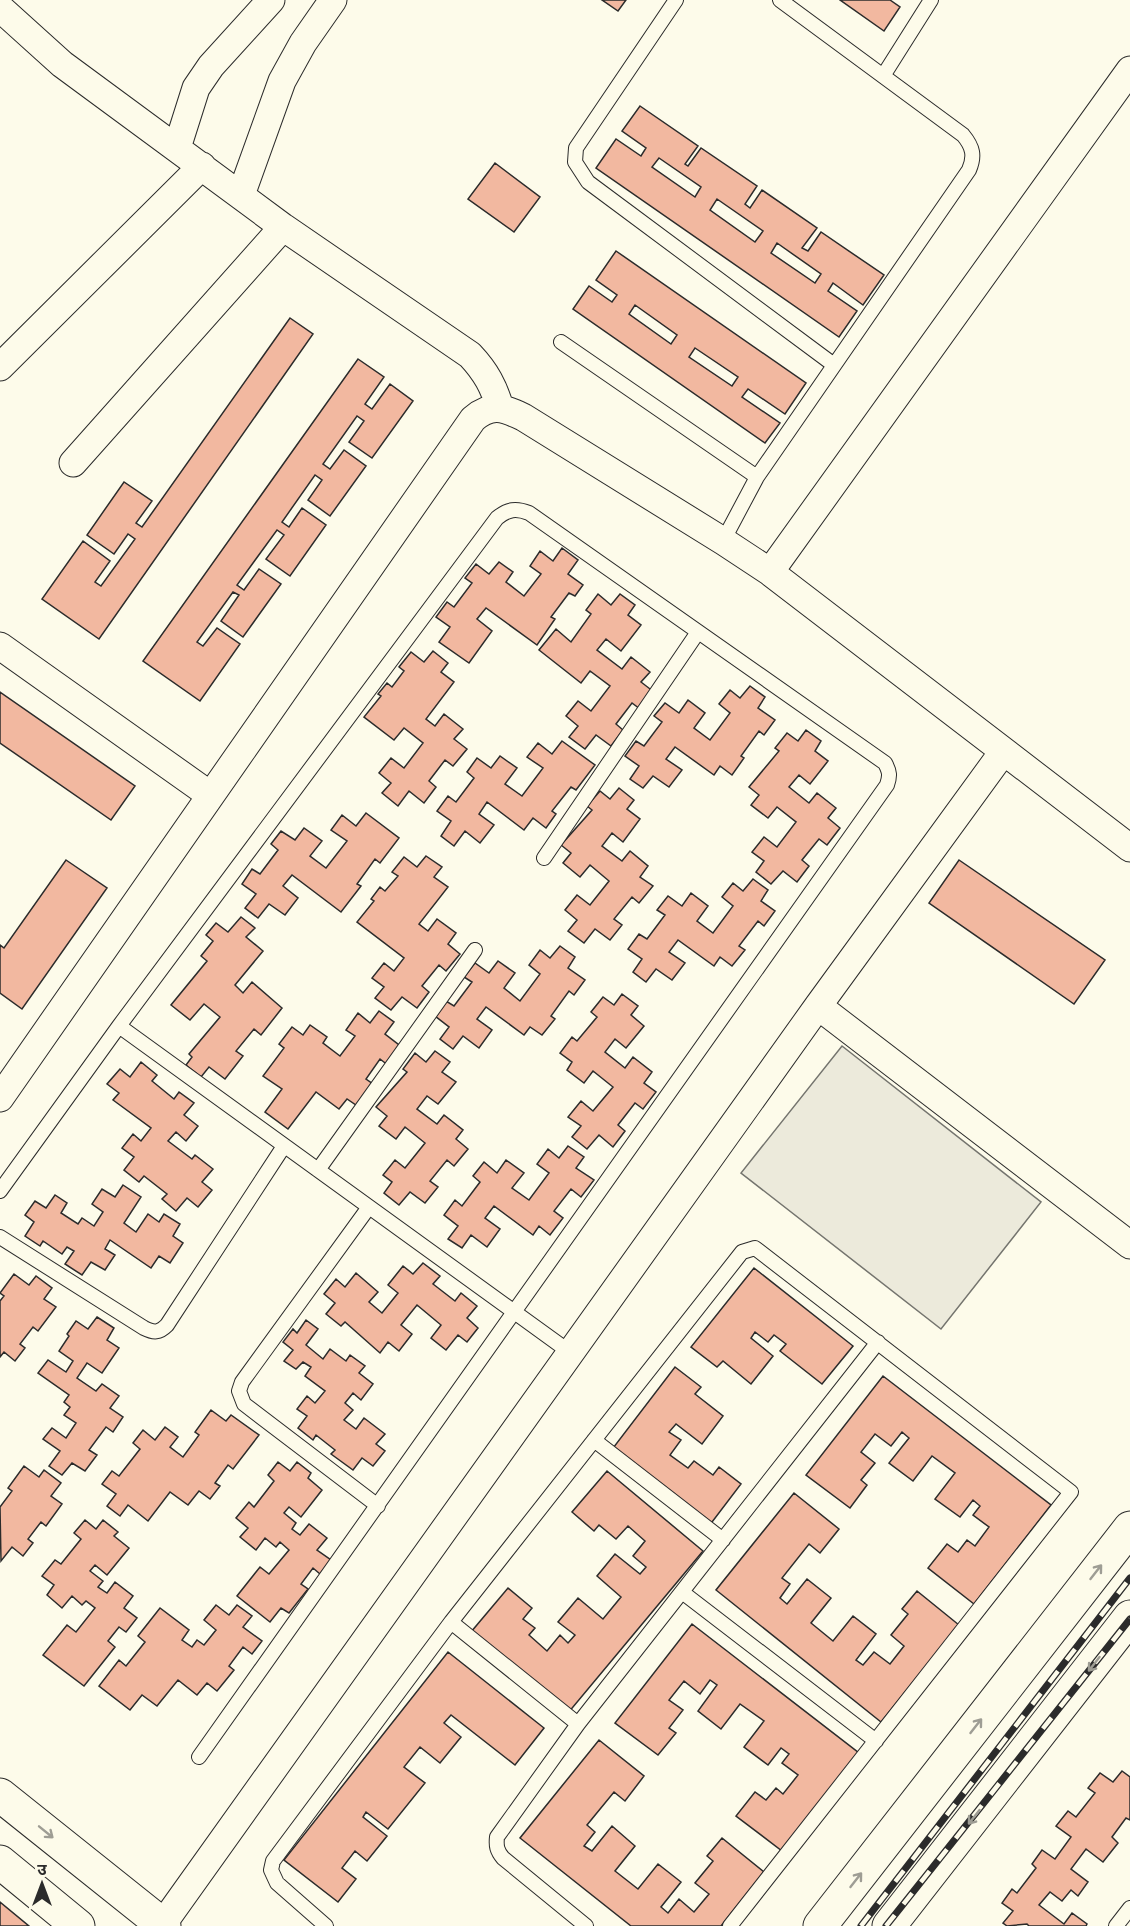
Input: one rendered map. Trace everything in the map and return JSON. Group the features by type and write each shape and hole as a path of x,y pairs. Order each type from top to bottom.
{"street":[{"path":"177,148 196,87 271,0"},
{"path":"241,195 282,81 303,43 333,0"},
{"path":"0,8 62,63 283,227 470,356 483,369 493,386 500,408"},
{"path":"770,572 1130,70"},
{"path":"0,367 202,166"},
{"path":"73,463 283,227"},
{"path":"0,1098 474,419 484,410 500,408 523,417 770,572 1130,848"},
{"path":"0,646 210,795"},
{"path":"0,1795 163,1925 818,1006 1003,752"},
{"path":"818,1006 1130,1245"},
{"path":"820,1926 1130,1528"},
{"path":"889,1926 1130,1617"},
{"path":"0,1862 78,1926"}],"lane":[{"path":"676,0 576,148 575,162 588,182 834,365"},
{"path":"723,541 757,477 974,160 972,146 963,135 780,0"},
{"path":"883,76 931,0"},
{"path":"561,342 757,477"},
{"path":"0,1191 119,1026 490,527 506,511 518,509 529,513 885,764 890,776 880,794 199,1757"},
{"path":"544,858 698,632"},
{"path":"318,1170 475,950"},
{"path":"119,1026 571,1353"},
{"path":"0,1237 144,1328 153,1332 161,1331 284,1146"},
{"path":"369,1207 242,1382 239,1392 244,1404 378,1506"},
{"path":"326,1926 277,1883 272,1870 273,1861 451,1622 742,1252 748,1248 754,1248 1071,1492 730,1926"},
{"path":"586,1926 503,1858 496,1844 497,1837 578,1724 878,1342"},
{"path":"594,1440 723,1540"},
{"path":"682,1592 876,1741"},
{"path":"451,1622 578,1724"},
{"path":"1116,1926 1130,1908"}],"shaded area":[{"path":"842,1046 1041,1202 941,1329 741,1173"}],"building":[{"path":"602,0 626,0 618,11"},
{"path":"840,0 890,0 900,7 884,31"},
{"path":"640,106 698,146 685,164 688,166 701,148 757,186 745,204 750,208 762,190 817,228 802,248 808,251 821,232 884,275 863,305 833,283 828,291 857,311 839,337 596,168 616,139 641,156 646,148 622,131","holes":["659,158 701,187 695,197 652,167","717,199 763,231 755,242 710,210","777,243 821,274 815,283 771,253"]},
{"path":"495,163 540,197 514,232 468,199"},
{"path":"616,251 806,383 785,414 748,389 742,397 780,423 765,443 573,309 589,286 612,302 617,295 596,280","holes":["635,305 677,335 671,344 629,314","695,348 738,377 732,386 689,357"]},
{"path":"290,318 313,334 99,639 42,599 83,541 110,561 95,582 101,586 135,539 128,534 114,554 87,535 124,482 152,501 136,523 142,527"},
{"path":"358,359 384,377 365,404 372,409 390,384 413,401 372,458 349,442 364,421 357,416 323,464 330,469 344,450 366,466 330,516 308,500 322,480 315,475 282,522 289,527 302,508 326,525 290,576 266,559 284,535 277,530 237,585 244,590 259,569 281,584 243,637 221,621 239,595 233,592 197,642 203,646 217,628 240,644 200,701 143,661"},
{"path":"562,548 578,560 568,574 583,585 575,596 569,593 551,617 555,619 537,645 486,608 477,619 492,631 469,663 439,642 450,627 436,617 447,602 454,607 472,583 465,578 476,564 489,574 499,562 513,572 506,582 524,596 541,574 530,566 540,551 553,561"},
{"path":"598,594 611,605 620,594 635,605 628,615 641,625 621,651 606,639 597,650 622,669 631,657 650,672 641,682 654,692 640,709 632,703 616,724 623,730 611,746 596,735 585,749 569,737 578,726 566,716 578,701 591,711 610,686 590,671 581,683 539,650 556,629 571,642 591,614 586,610"},
{"path":"433,651 448,663 441,672 454,682 426,719 435,726 444,714 463,729 454,739 467,749 453,766 445,760 429,781 436,787 424,803 409,791 398,806 382,793 391,783 379,773 391,758 404,768 423,743 404,728 394,740 364,717 381,696 378,694 387,683 392,687 404,671 399,667 411,652 424,662"},
{"path":"750,686 765,697 758,708 775,720 764,735 759,731 741,756 744,758 732,775 720,766 714,775 675,747 666,759 682,770 669,787 653,776 643,788 630,779 639,766 625,756 636,741 644,746 662,722 654,716 665,703 679,713 688,700 705,713 694,728 710,740 730,713 719,704 730,690 740,698"},
{"path":"0,692 135,786 111,820 0,743"},
{"path":"806,730 821,741 815,751 828,761 810,784 799,775 789,787 809,803 817,793 836,808 828,818 840,828 827,845 819,839 802,860 809,866 797,882 783,871 771,884 756,872 764,861 752,852 764,837 777,847 796,822 777,807 768,818 751,805 759,795 749,787 779,751 775,748 787,733 798,741"},
{"path":"562,741 595,765 576,790 571,787 552,811 556,814 546,828 533,818 524,830 487,802 479,814 494,825 480,843 465,831 454,846 441,836 451,821 437,811 448,796 456,802 474,778 467,772 477,758 491,768 500,756 517,768 505,784 522,796 543,768 527,757 538,743 552,754"},
{"path":"619,788 634,800 627,809 640,819 623,842 612,833 602,846 622,861 630,851 648,866 640,877 653,886 639,903 632,897 614,919 622,925 610,940 595,929 584,943 568,931 577,920 565,910 577,895 590,905 609,881 590,865 580,877 563,863 571,853 561,845 592,810 587,806 600,791 610,799"},
{"path":"366,813 399,838 380,863 375,859 357,884 361,886 341,912 292,875 283,886 298,898 285,915 269,904 258,918 245,908 256,894 242,884 252,869 260,874 278,850 271,844 281,831 295,840 304,828 322,841 310,856 326,868 347,841 331,830 342,815 356,826"},
{"path":"426,856 442,867 434,877 448,887 419,924 428,931 437,919 456,933 448,944 460,954 446,971 439,965 422,986 429,992 417,1008 402,997 391,1010 375,998 384,987 372,978 384,963 394,971 404,958 357,922 374,901 371,899 380,887 385,891 398,876 392,872 404,857 417,867"},
{"path":"66,860 107,888 22,1009 0,993 0,945 4,948"},
{"path":"959,860 1105,960 1074,1004 929,903"},
{"path":"753,879 768,890 761,901 775,911 764,926 758,921 739,946 745,950 732,966 720,957 714,966 678,940 669,952 685,963 672,980 656,969 646,982 633,972 642,959 628,949 639,934 647,939 665,915 657,910 668,896 682,906 691,893 708,906 697,921 713,933 733,906 722,897 733,883 743,891"},
{"path":"241,917 255,928 246,937 263,951 235,985 243,993 252,982 282,1008 261,1035 254,1029 236,1051 243,1056 225,1079 209,1067 201,1077 186,1065 192,1057 189,1054 220,1017 204,1004 190,1020 171,1005 207,961 201,956 213,941 206,935 216,923 228,932"},
{"path":"560,946 575,957 568,968 585,980 574,995 569,991 551,1016 555,1019 542,1035 530,1027 524,1035 486,1007 477,1019 492,1030 479,1048 463,1036 453,1049 440,1039 449,1027 435,1016 446,1001 454,1006 472,982 464,977 475,963 489,973 498,961 515,973 504,988 520,1001 540,974 529,965 540,950 550,958"},
{"path":"622,994 638,1006 631,1015 644,1026 626,1048 615,1039 605,1052 625,1068 633,1057 652,1072 644,1083 656,1092 643,1109 635,1103 618,1125 625,1131 613,1147 599,1135 587,1149 572,1137 581,1126 568,1117 581,1101 593,1111 613,1087 593,1071 584,1083 567,1070 572,1062 560,1053 572,1037 577,1041 597,1017 591,1012 603,997 614,1005"},
{"path":"379,1011 394,1022 385,1034 403,1048 389,1066 380,1059 366,1079 373,1084 356,1105 347,1099 339,1109 316,1092 288,1129 265,1112 282,1089 263,1076 284,1048 279,1044 292,1027 303,1035 310,1025 327,1037 323,1043 340,1056 355,1036 346,1030 358,1013 370,1023"},
{"path":"435,1051 450,1062 442,1072 456,1082 438,1104 427,1096 417,1109 437,1124 444,1115 463,1130 456,1139 468,1149 454,1166 447,1160 430,1181 438,1187 425,1203 410,1192 399,1205 384,1193 392,1182 383,1175 395,1160 405,1168 425,1143 405,1127 396,1139 379,1126 387,1116 376,1107 407,1072 403,1069 415,1053 426,1062"},
{"path":"141,1062 157,1075 152,1081 174,1099 179,1092 194,1103 184,1115 198,1126 186,1141 176,1132 168,1141 192,1159 195,1155 213,1169 202,1182 212,1190 198,1207 187,1198 176,1211 162,1199 167,1194 144,1176 139,1182 124,1170 134,1157 122,1148 133,1134 141,1141 151,1128 113,1100 119,1093 107,1084 120,1069 130,1077"},
{"path":"568,1146 584,1157 576,1168 594,1180 581,1197 571,1189 554,1211 563,1218 550,1235 539,1226 533,1235 494,1206 485,1218 500,1229 487,1247 471,1235 462,1248 448,1239 458,1226 444,1215 455,1200 462,1206 480,1182 473,1176 484,1162 497,1173 506,1160 524,1173 512,1188 529,1200 549,1173 537,1164 548,1149 559,1158"},
{"path":"123,1185 141,1197 124,1223 136,1232 148,1214 159,1222 164,1214 180,1224 173,1236 183,1243 170,1263 159,1256 151,1268 110,1240 105,1249 115,1255 105,1270 91,1262 82,1275 65,1264 74,1251 67,1247 62,1254 43,1241 40,1246 25,1236 34,1222 25,1215 35,1201 46,1208 55,1195 67,1203 61,1213 78,1224 82,1218 94,1226 103,1212 92,1204 102,1189 115,1197"},
{"path":"423,1263 440,1276 433,1284 455,1301 461,1293 477,1306 467,1318 478,1328 467,1342 458,1335 446,1350 431,1338 441,1325 417,1305 401,1325 412,1334 399,1351 388,1342 380,1353 345,1322 341,1326 326,1314 335,1303 324,1294 336,1279 345,1287 356,1273 378,1292 369,1302 382,1313 398,1293 388,1285 403,1266 413,1274"},
{"path":"754,1268 853,1346 822,1384 780,1351 786,1344 774,1335 768,1342 755,1332 751,1338 773,1356 751,1384 723,1361 717,1367 691,1347"},
{"path":"14,1274 29,1285 36,1276 52,1288 44,1299 56,1307 38,1331 33,1327 20,1344 25,1348 15,1361 4,1352 0,1357 0,1301 4,1296 0,1293"},
{"path":"97,1317 114,1328 107,1340 119,1348 102,1373 87,1363 77,1378 96,1391 102,1384 119,1396 110,1408 123,1417 113,1432 106,1427 89,1450 97,1455 85,1471 72,1463 62,1475 49,1466 60,1451 43,1439 52,1428 66,1438 76,1423 64,1415 70,1407 64,1402 69,1395 38,1373 48,1360 66,1372 73,1361 59,1351 69,1336 67,1334 76,1321 88,1329"},
{"path":"306,1320 318,1329 306,1345 323,1359 330,1349 346,1361 350,1355 365,1366 359,1373 373,1384 361,1400 353,1393 345,1403 353,1410 344,1420 356,1429 364,1418 385,1434 376,1444 385,1451 373,1466 362,1458 353,1470 331,1454 335,1450 316,1435 313,1440 298,1428 307,1416 297,1409 307,1396 315,1403 325,1391 305,1376 311,1367 303,1362 296,1369 284,1361 293,1350 283,1342 293,1329 297,1333"},
{"path":"675,1367 701,1387 695,1394 723,1416 702,1444 676,1424 669,1432 681,1440 670,1455 688,1468 694,1461 713,1475 719,1467 741,1484 709,1526 610,1452"},
{"path":"883,1376 1051,1505 974,1604 928,1568 947,1544 958,1552 967,1540 975,1546 989,1527 973,1515 980,1506 973,1500 960,1517 935,1499 955,1473 932,1456 913,1481 889,1463 909,1438 902,1432 891,1446 875,1434 861,1452 875,1463 861,1480 867,1485 850,1508 806,1475"},
{"path":"211,1410 226,1421 231,1415 259,1435 233,1469 228,1465 215,1483 220,1486 210,1499 199,1491 188,1505 170,1492 148,1521 128,1505 120,1516 107,1506 116,1494 102,1484 112,1471 119,1476 140,1449 133,1443 143,1430 155,1440 165,1427 178,1437 170,1447 183,1457 199,1435 195,1432"},
{"path":"278,1462 290,1471 297,1462 311,1473 308,1478 322,1490 301,1517 289,1507 284,1513 296,1523 292,1529 300,1535 309,1524 327,1538 317,1550 331,1560 320,1574 313,1568 301,1584 308,1589 289,1613 281,1608 270,1622 237,1596 260,1567 269,1574 289,1550 280,1542 276,1547 265,1538 256,1550 240,1537 248,1528 236,1518 249,1502 254,1507 274,1481 268,1475"},
{"path":"24,1466 39,1477 44,1470 61,1483 51,1496 62,1504 46,1526 41,1522 28,1539 33,1543 23,1556 12,1547 1,1561 0,1507 12,1491 8,1488"},
{"path":"607,1471 703,1551 568,1713 471,1632 508,1588 532,1608 523,1619 535,1628 529,1635 547,1651 560,1635 568,1643 575,1635 558,1622 578,1598 603,1619 621,1597 597,1576 615,1554 640,1574 646,1567 633,1556 645,1541 628,1526 616,1539 599,1525 594,1531 572,1512"},
{"path":"794,1493 839,1529 820,1553 809,1544 782,1578 790,1584 780,1598 787,1604 807,1579 831,1598 811,1623 833,1641 853,1616 876,1634 856,1660 863,1665 874,1652 890,1664 904,1646 891,1635 908,1614 902,1609 917,1591 959,1625 881,1722 716,1590"},
{"path":"85,1520 96,1529 103,1520 118,1532 114,1536 129,1548 107,1575 95,1565 90,1571 103,1581 98,1587 107,1593 115,1582 133,1596 124,1608 137,1618 126,1632 119,1627 108,1641 115,1647 84,1686 43,1655 67,1625 76,1632 95,1608 86,1601 82,1605 72,1596 62,1608 47,1595 54,1585 42,1576 55,1560 61,1564 81,1539 74,1533"},
{"path":"216,1605 229,1615 237,1605 252,1616 243,1627 262,1641 252,1654 243,1647 229,1666 234,1670 217,1691 207,1683 197,1695 178,1680 157,1706 142,1695 130,1710 99,1686 119,1660 126,1666 145,1642 138,1636 160,1608 189,1630 182,1640 192,1647 197,1640 204,1645 216,1630 204,1620"},
{"path":"692,1624 859,1753 782,1851 736,1816 755,1792 766,1800 776,1788 783,1794 798,1775 782,1763 789,1754 781,1748 768,1765 744,1747 764,1721 740,1704 721,1729 698,1711 717,1685 710,1680 700,1694 684,1681 669,1700 683,1710 669,1728 676,1733 658,1755 615,1723"},
{"path":"448,1652 544,1728 515,1765 451,1715 444,1723 461,1737 440,1763 420,1747 404,1767 425,1783 388,1829 366,1812 363,1817 387,1836 367,1861 355,1851 342,1868 356,1879 338,1902 284,1860"},
{"path":"599,1740 644,1776 625,1801 614,1792 587,1825 595,1832 584,1846 592,1851 612,1826 635,1846 615,1871 638,1889 658,1864 681,1882 661,1907 668,1913 679,1899 694,1912 709,1894 695,1883 713,1861 707,1856 722,1838 764,1872 721,1926 631,1926 520,1838"},
{"path":"1122,1771 1130,1777 1130,1820 1126,1818 1112,1837 1118,1843 1103,1862 1086,1849 1071,1869 1088,1882 1078,1896 1071,1890 1062,1901 1050,1892 1039,1905 1064,1924 1072,1913 1087,1924 1086,1926 1029,1926 1027,1924 1007,1926 1003,1923 1013,1911 1002,1903 1012,1889 1017,1893 1036,1868 1032,1864 1042,1850 1055,1859 1071,1837 1056,1826 1068,1811 1076,1817 1095,1793 1088,1788 1100,1773 1113,1782"},
{"path":"0,1902 29,1926 0,1926"}],"railway":[{"path":"861,1926 1130,1578"},
{"path":"886,1926 1130,1619"}]}
